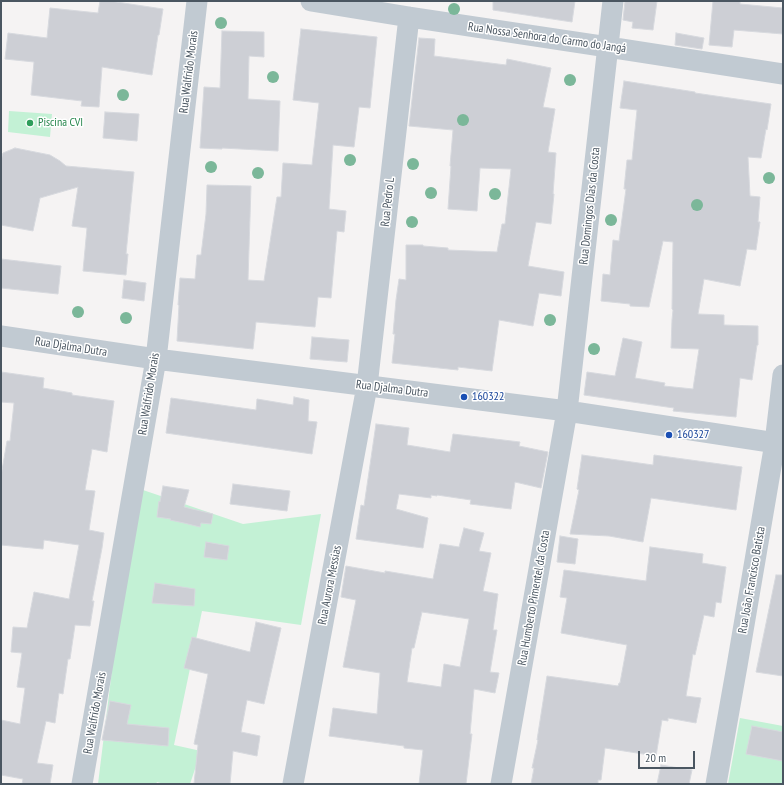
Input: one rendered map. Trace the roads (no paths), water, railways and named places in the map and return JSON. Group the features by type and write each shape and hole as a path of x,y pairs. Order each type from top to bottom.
{"street":[{"name":"Rua Walfrido Morais","path":"82,784 156,359 197,1"},
{"name":"Rua Nossa Senhora do Carmo do Jangá","path":"311,1 409,18 608,46 783,74"},
{"name":"Rua Domingos Dias da Costa","path":"567,411 613,1"},
{"name":"Rua Pedro L","path":"367,386 409,18"},
{"name":"Rua Djalma Dutra","path":"1,336 156,359 567,411 779,444"},
{"name":"Rua João Francisco Batista","path":"716,784 779,444 783,375"},
{"name":"Rua Aurora Messias","path":"293,784 367,386"},
{"name":"Rua Humberto Pimentel da Costa","path":"501,784 567,411"}],"place":[{"name":"Piscina CVI","path":"30,123"},
{"name":"160322","path":"464,397"},
{"name":"160327","path":"669,435"}]}
